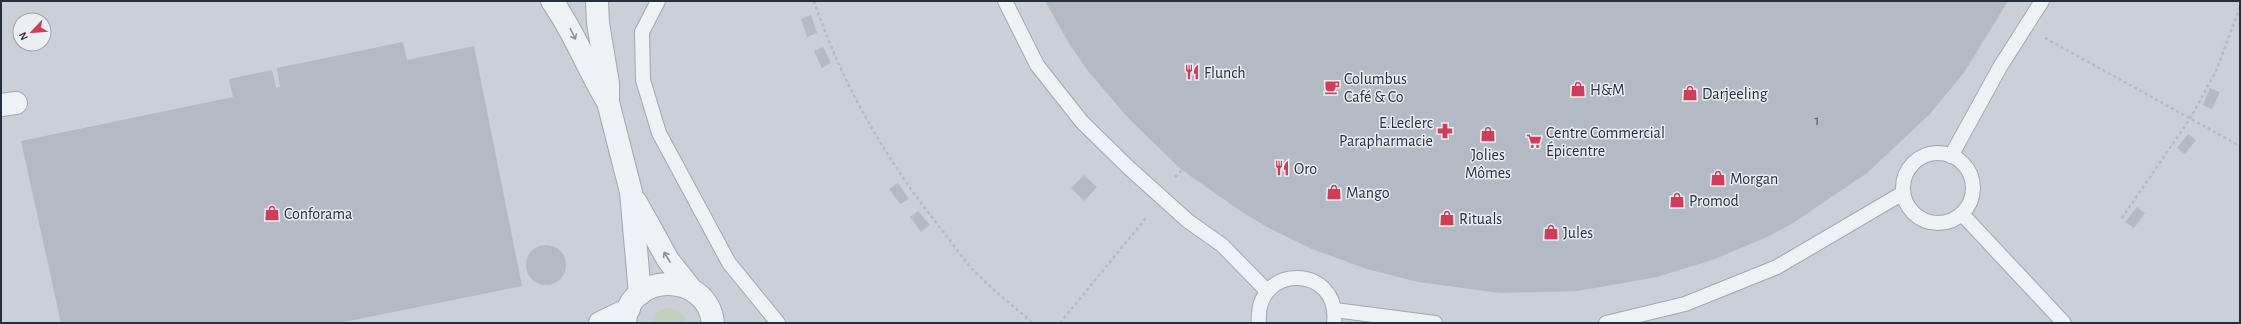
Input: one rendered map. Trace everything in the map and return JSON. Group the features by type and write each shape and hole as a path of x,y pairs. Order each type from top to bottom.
{"street":[{"path":"552,1 571,29 595,81 608,102"},
{"path":"597,1 598,23 608,83 608,102 631,192 668,260 690,288 700,296 708,306 713,323"},
{"path":"631,192 631,309"},
{"path":"600,323 631,309 649,288 670,283 690,288"}],"lane":[{"path":"658,1 642,32 643,80 659,133 729,263 778,323"},
{"path":"1005,1 1037,65 1082,122 1188,221 1222,245 1267,291"},
{"path":"1951,156 2000,67 2042,1"},
{"path":"1941,153 1951,156 1961,162 1968,171 1972,182 1972,194 1969,205 1962,214 1953,220 1942,223 1931,223 1921,219 1909,208 1903,193 1903,182 1906,173 1912,164 1931,154 1941,153"},
{"path":"1606,323 1685,304 1777,267 1903,193"},
{"path":"1962,214 2064,323"},
{"path":"1259,323 1258,312 1261,301 1267,291 1277,283 1289,278 1301,277 1313,281 1327,293 1334,317 1435,323"}],"path":[{"path":"814,1 828,41 845,77 890,160 916,198 974,270 1033,323"},
{"path":"2122,218 2191,117 2216,71 2240,7"},
{"path":"2025,27 2191,117 2240,146"},
{"path":"1060,323 1146,218"}],"shaded area":[{"path":"1,1 2240,1 2240,323 1,323"}],"green space":[{"path":"668,308 680,313 687,323 651,323 656,313"}],"building":[{"name":"Centre Commercial Épicentre","path":"1045,1 2008,1 1965,71 1930,114 1867,173 1793,223 1769,236 1715,259 1657,277 1578,291 1500,293 1418,282 1367,269 1312,249 1267,227 1242,212 1182,170 1129,119 1088,71 1070,45"},
{"path":"811,15 817,33 807,37 801,19"},
{"name":"Conforama","path":"403,42 407,60 474,46 522,286 339,323 61,323 21,141 233,97 229,79 272,70 276,88 280,87 277,68"},
{"path":"823,47 831,63 822,68 814,51"},
{"path":"2210,88 2220,92 2212,109 2203,105"},
{"path":"2188,134 2196,140 2185,154 2177,148"},
{"path":"1084,175 1097,187 1084,201 1071,188"},
{"path":"898,183 909,199 900,204 889,189"},
{"path":"2137,207 2145,213 2134,228 2125,222"},
{"path":"918,211 930,225 921,232 910,217"},
{"path":"550,245 557,248 563,254 566,265 565,273 557,282 550,285 542,285 535,282 527,273 526,261 529,254 538,246"}],"place":[{"name":"Flunch","path":"1192,72"},
{"name":"Columbus Café & Co","path":"1332,87"},
{"name":"H&M","path":"1578,89"},
{"name":"Darjeeling","path":"1690,93"},
{"name":"E.Leclerc Parapharmacie","path":"1445,131"},
{"name":"Jolies Mômes","path":"1488,134"},
{"name":"Centre Commercial Épicentre","path":"1534,141"},
{"name":"Oro","path":"1282,168"},
{"name":"Morgan","path":"1718,178"},
{"name":"Mango","path":"1334,192"},
{"name":"Promod","path":"1677,200"},
{"name":"Conforama","path":"272,213"},
{"name":"Rituals","path":"1447,218"},
{"name":"Jules","path":"1551,232"}]}
